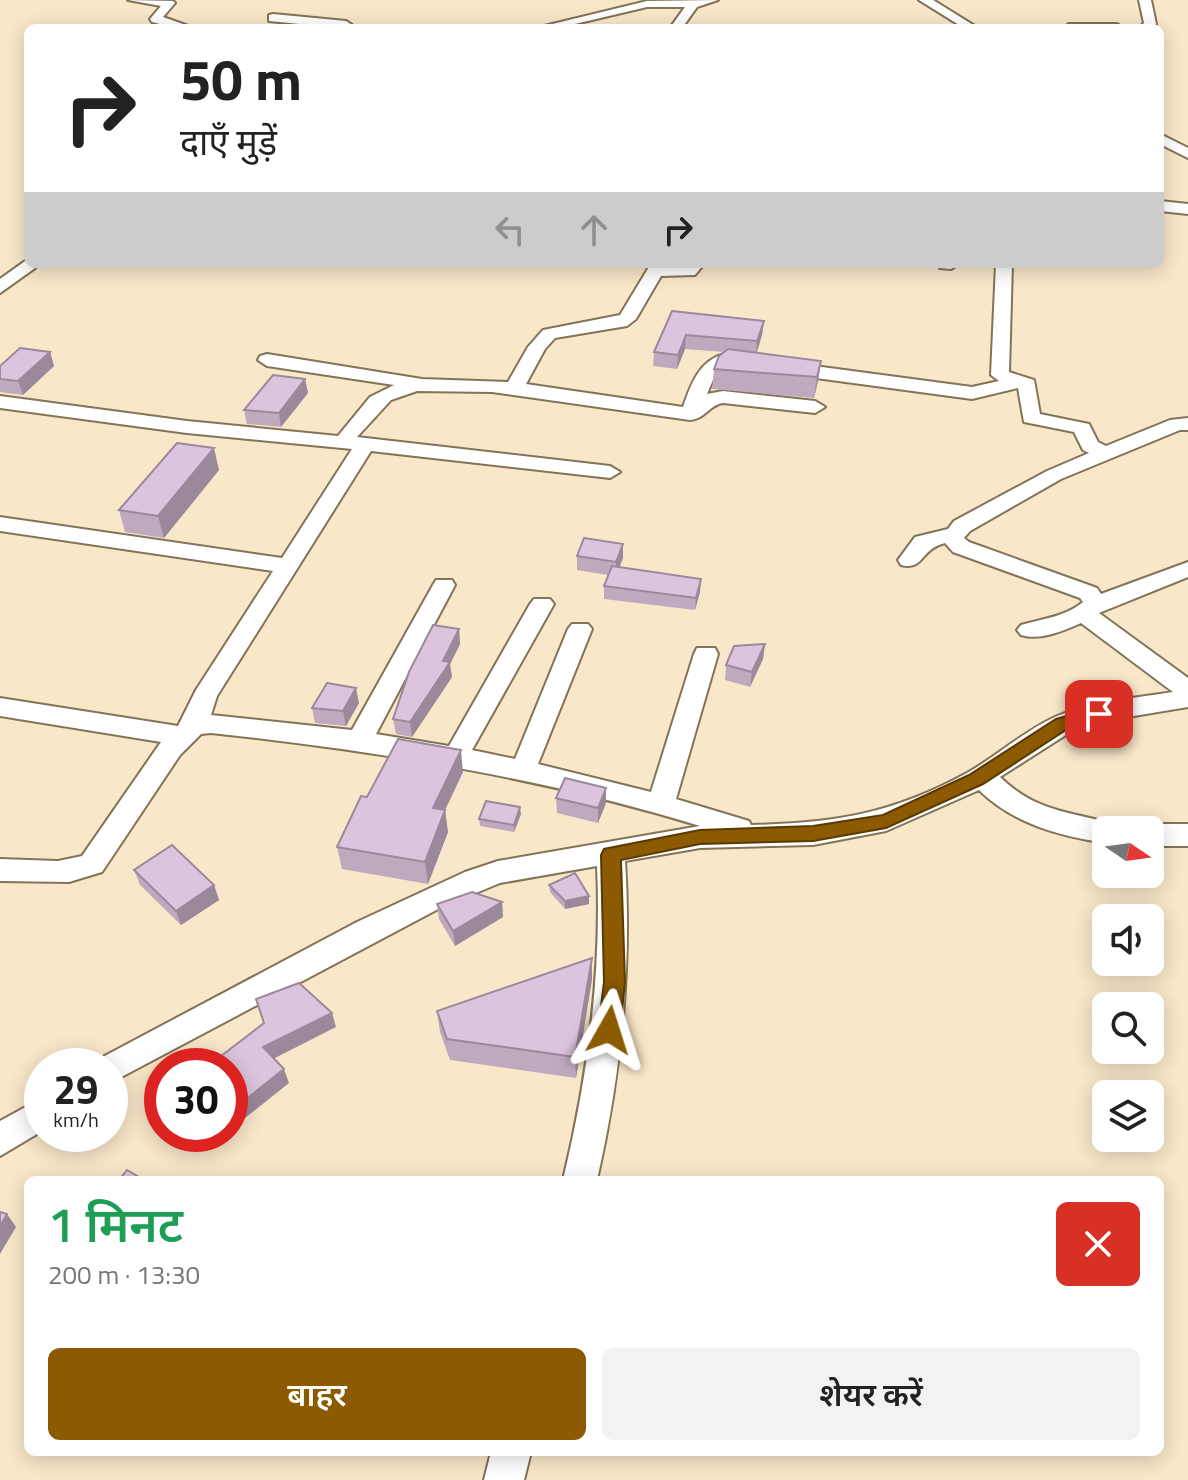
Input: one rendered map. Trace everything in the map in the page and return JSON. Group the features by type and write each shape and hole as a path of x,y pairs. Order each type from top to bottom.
{"street":[{"path":"134,0 169,3 156,19 174,24"},
{"path":"566,24 647,4 694,4 712,0"},
{"path":"925,0 965,24"},
{"path":"1145,0 1150,24"},
{"path":"679,24 694,4"},
{"path":"266,24 284,9"},
{"path":"618,24 623,9"},
{"path":"273,18 336,24"},
{"path":"1164,140 1188,154"},
{"path":"1164,206 1188,209"},
{"path":"0,288 24,268"},
{"path":"513,390 537,347 549,334 621,322 627,319 655,271 689,271 692,268"},
{"path":"1004,268 999,373 1006,378 1023,381 1029,387 1031,418 1082,428 1090,446 1104,453"},
{"path":"267,360 422,383 513,390 690,414 700,411 715,397 815,407"},
{"path":"690,414 708,370 712,364 724,360 972,393 1023,381"},
{"path":"0,870 20,867 64,874 92,864 188,731 205,696 290,566 374,403 401,387 422,383"},
{"path":"0,402 353,445 477,455 610,472"},
{"path":"909,560 923,542 953,534 1012,496 1104,453 1177,424 1188,424"},
{"path":"0,524 290,566"},
{"path":"953,534 952,540 961,547 1092,596 1089,618 1188,690"},
{"path":"1029,630 1044,628 1188,569"},
{"path":"359,741 444,585"},
{"path":"455,758 542,604"},
{"path":"527,761 580,629"},
{"path":"661,804 706,654"},
{"path":"128,1058 180,1028 375,927 472,881 509,870 611,855 700,837 813,834 886,821 921,808 982,776 1043,733 1063,724 1116,710 1188,698"},
{"path":"0,707 188,731 211,724 359,741 455,758 661,804 759,834"},
{"path":"982,776 1011,804 1035,817 1092,830"},
{"path":"1164,835 1188,835"},
{"path":"581,1176 607,1054 614,982 611,855"},
{"path":"0,1140 24,1125"},
{"path":"504,1480 510,1456"}],"building":[{"path":"672,311 764,321 757,341 686,335 678,355 654,352"},
{"path":"20,348 50,352 18,381 0,379 0,366"},
{"path":"728,349 821,361 817,377 714,369 719,356"},
{"path":"273,375 305,379 279,413 244,410"},
{"path":"177,443 214,448 158,516 119,510"},
{"path":"584,538 623,544 616,562 577,556"},
{"path":"612,566 701,579 696,598 604,586"},
{"path":"433,625 459,629 443,661 450,662 410,722 393,719 409,672"},
{"path":"765,644 752,672 726,665 734,646"},
{"path":"327,683 356,688 343,711 312,708"},
{"path":"398,739 461,750 433,808 445,810 425,862 337,847 361,796 367,797"},
{"path":"565,778 606,788 598,808 556,798"},
{"path":"486,801 520,807 514,825 479,819"},
{"path":"172,845 214,885 176,911 134,870"},
{"path":"575,873 589,896 565,901 549,885"},
{"path":"472,892 502,902 453,931 437,904"},
{"path":"592,958 575,1057 447,1039 437,1011"},
{"path":"299,983 332,1013 263,1047 284,1069 248,1098 248,1048 231,1048 264,1023 256,999"},
{"path":"127,1170 137,1176 122,1176"},
{"path":"0,1212 7,1214 0,1226"}],"route":[{"path":"609,1030 614,982 611,855 700,837 813,834 886,821 921,808 976,780 1043,733 1099,714"}]}
